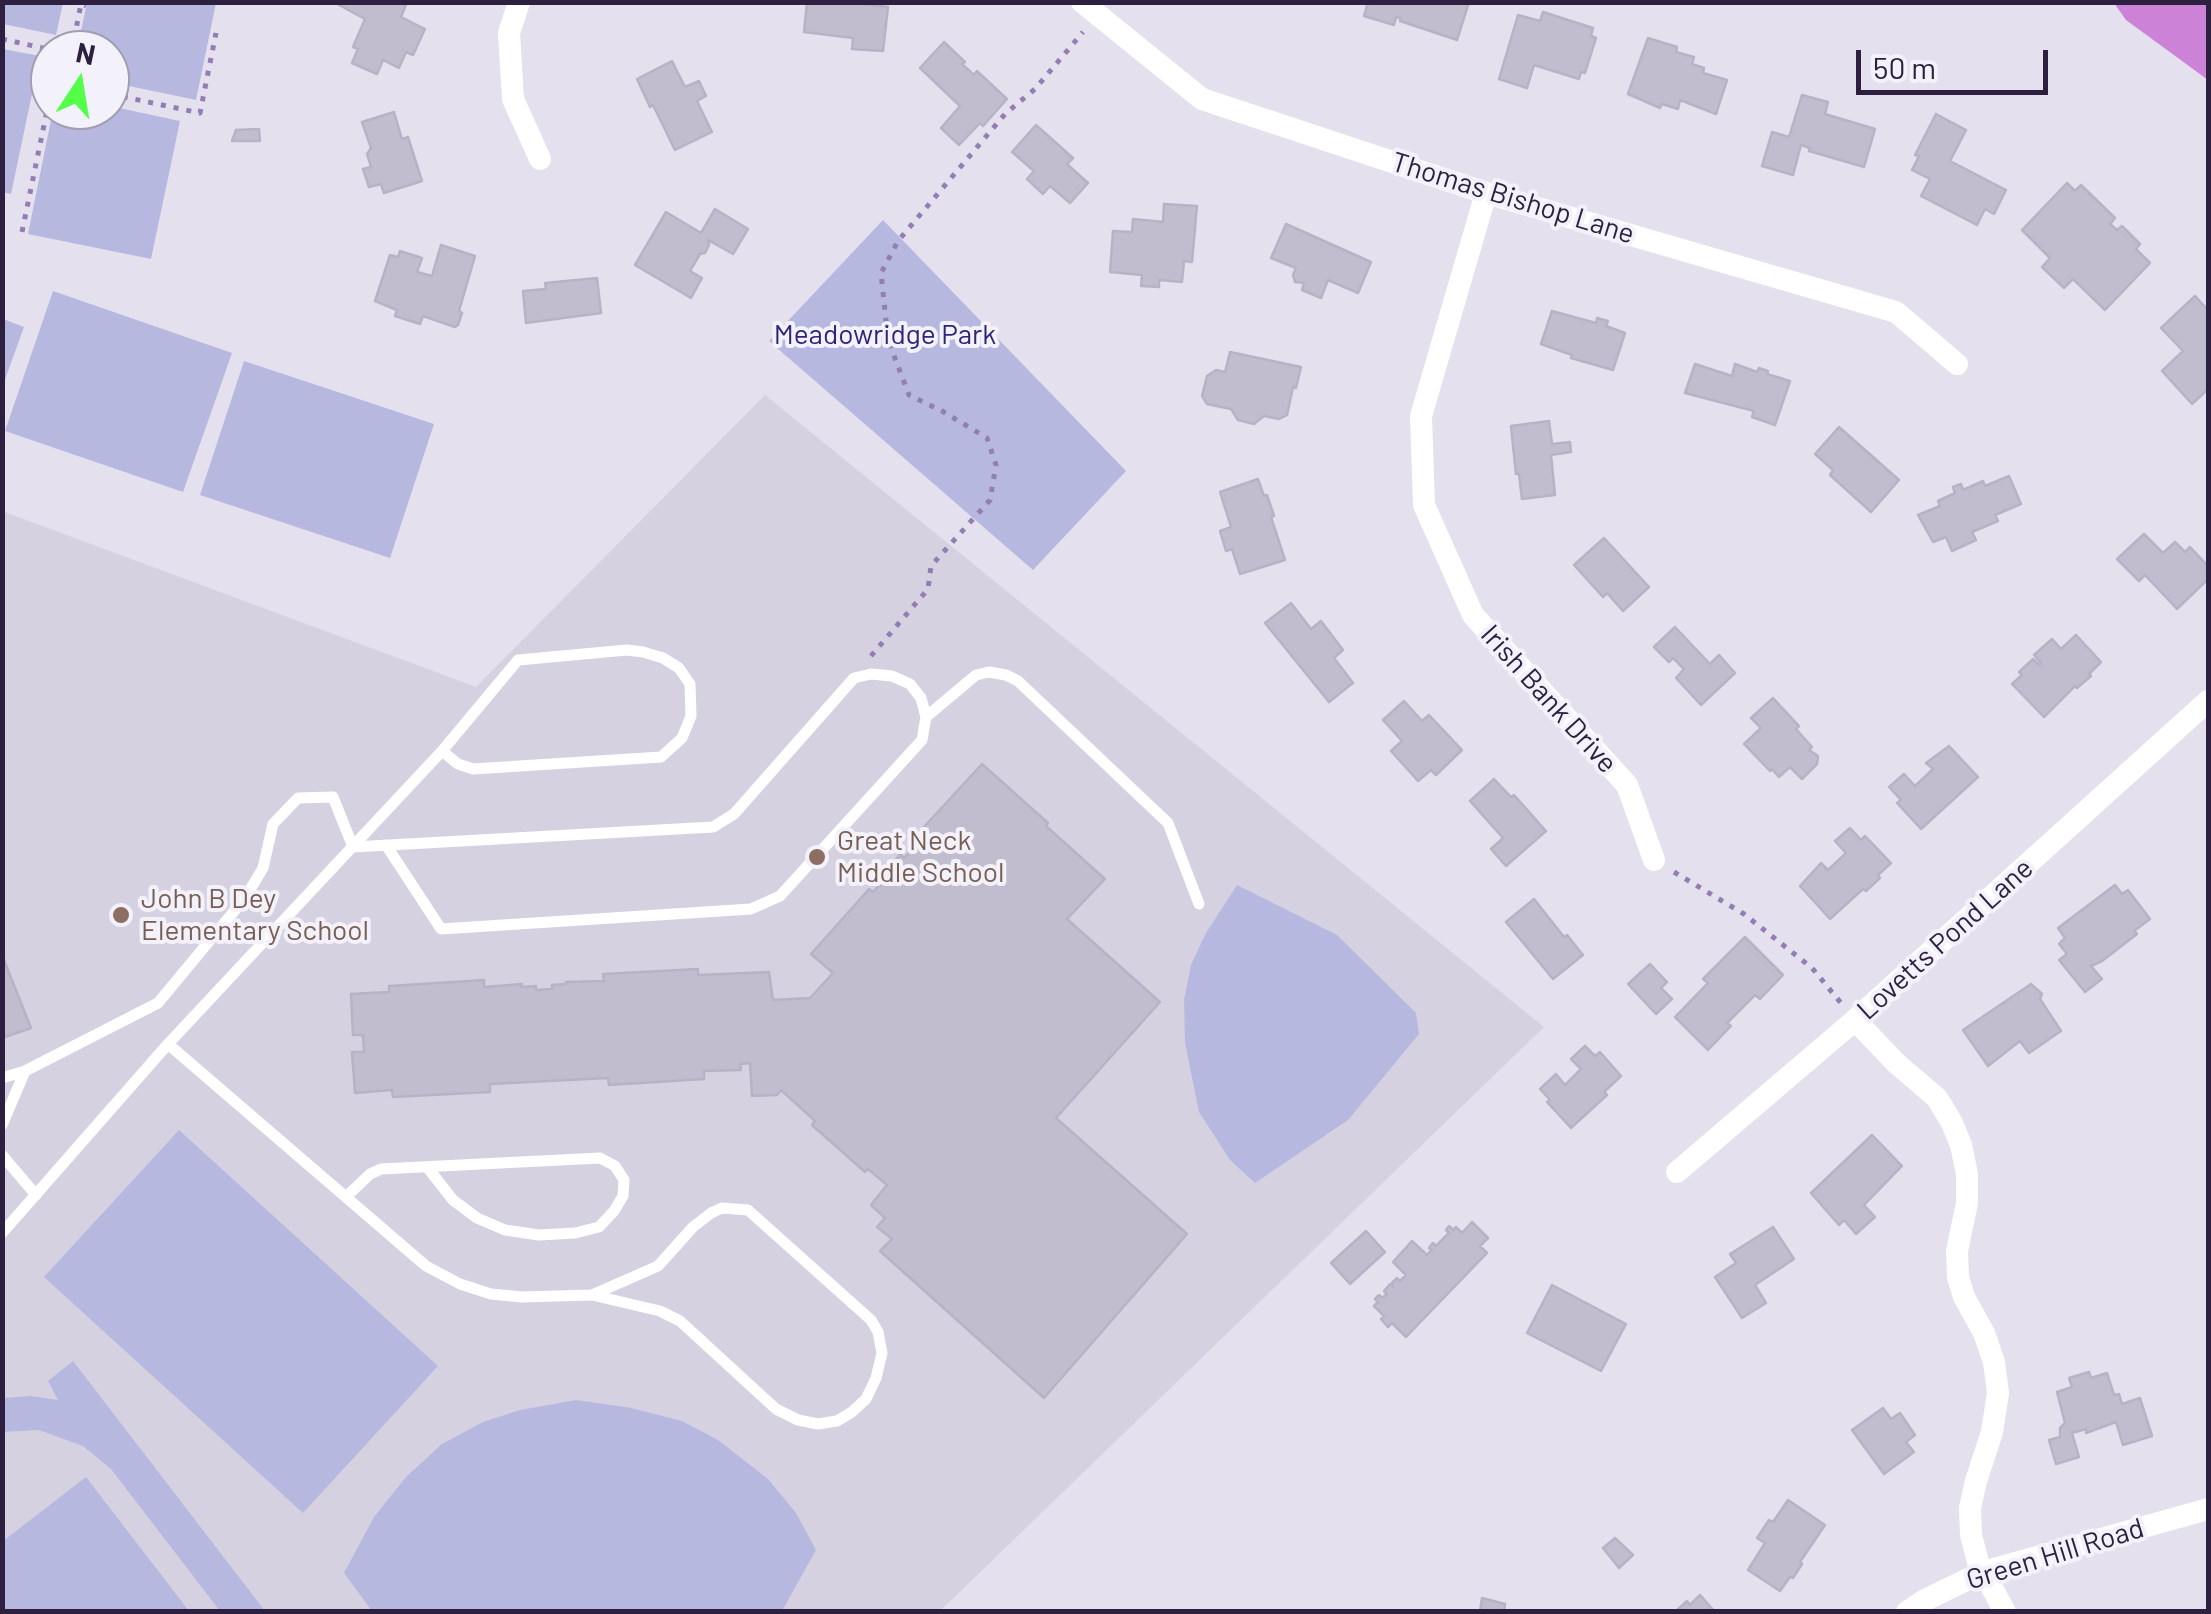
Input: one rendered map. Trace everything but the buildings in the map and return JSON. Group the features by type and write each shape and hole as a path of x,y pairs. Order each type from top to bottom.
{"street":[{"path":"519,2 509,33 513,99 540,159"},
{"name":"Thomas Bishop Lane","path":"1082,2 1202,99 1486,193 1896,312 1957,364"},
{"name":"Irish Bank Drive","path":"1486,193 1421,416 1424,504 1474,615 1627,785 1654,860"},
{"name":"Lovetts Pond Lane","path":"1677,1172 1855,1020 2208,701"},
{"path":"1855,1020 1937,1098 1961,1145 1967,1203 1956,1251 1958,1277 1984,1333 1994,1362 1998,1393 1992,1432 1970,1508 1971,1536 1978,1562 2005,1612"},
{"name":"Green Hill Road","path":"1908,1612 1983,1572 2208,1509"}],"lane":[{"path":"2,1234 168,1044 442,751 518,660 643,652 679,668 690,684 691,716 682,738 662,757 472,769 442,751"},
{"path":"926,716 976,676 989,672 1018,681 1168,823 1199,904"},
{"path":"352,847 386,845 712,827 734,814 854,678 870,674 892,676 910,684 922,698 926,716 922,740 780,896 751,909 441,929 386,845"},
{"path":"2,1078 24,1071 158,1003 245,898 263,868 273,824 298,798 332,797 352,847"},
{"path":"168,1044 426,1266 460,1284 491,1294 522,1297 592,1295 660,1310 680,1322 776,1409 798,1420 818,1424 836,1421 866,1399 876,1378 882,1352 872,1320 748,1210 722,1208 711,1213 693,1226 658,1266 592,1295"},
{"path":"2,1125 24,1071"},
{"path":"2,1155 36,1195"},
{"path":"346,1197 381,1169 600,1158 615,1166 624,1180 622,1196 599,1227 575,1233 539,1234 505,1230 478,1218 453,1200 427,1167"}],"path":[{"path":"76,30 80,4 86,6"},
{"path":"854,678 928,588 931,566 990,500 996,465 986,438 909,395 888,340 881,273 898,241 1005,114 1035,89 1084,30 1100,18"},
{"path":"130,98 200,113 216,33"},
{"path":"2,39 30,45"},
{"path":"22,232 44,130"},
{"path":"1654,860 1772,935 1812,968 1855,1020"}],"shaded area":[{"path":"2114,3 2208,3 2208,80 2126,20"},
{"name":"Great Neck Middle School","path":"765,395 1544,1027 940,1611 3,1611 2,511 476,687"}],"green space":[{"path":"2,3 63,3 57,30 3,24"},
{"path":"87,3 216,3 196,100 130,86 130,30 81,30"},
{"path":"3,49 30,54 30,104 11,194 3,192"},
{"path":"130,110 180,121 151,259 28,234 49,130 130,130"},
{"name":"Meadowridge Park","path":"883,220 1126,471 1033,570 769,341"},
{"path":"53,291 232,353 183,492 5,431"},
{"path":"2,319 24,327 3,385"},
{"path":"244,361 434,424 390,558 200,495"},
{"path":"1237,885 1337,935 1416,1013 1419,1034 1348,1120 1255,1183 1230,1160 1199,1112 1185,1043 1184,1000 1191,965"},
{"path":"179,1130 438,1366 303,1513 44,1277"},
{"path":"73,1361 265,1611 220,1611 111,1469 83,1446 39,1430 3,1432 3,1398 31,1396 58,1400 48,1381"},
{"path":"576,1400 682,1421 718,1440 768,1479 796,1513 816,1550 782,1611 372,1611 344,1573 374,1517 406,1477 442,1444 483,1422 520,1410"},
{"path":"86,1477 189,1611 3,1611 3,1541"}],"place":[{"name":"Great Neck Middle School","path":"817,857"},
{"name":"John B Dey Elementary School","path":"121,915"}]}
